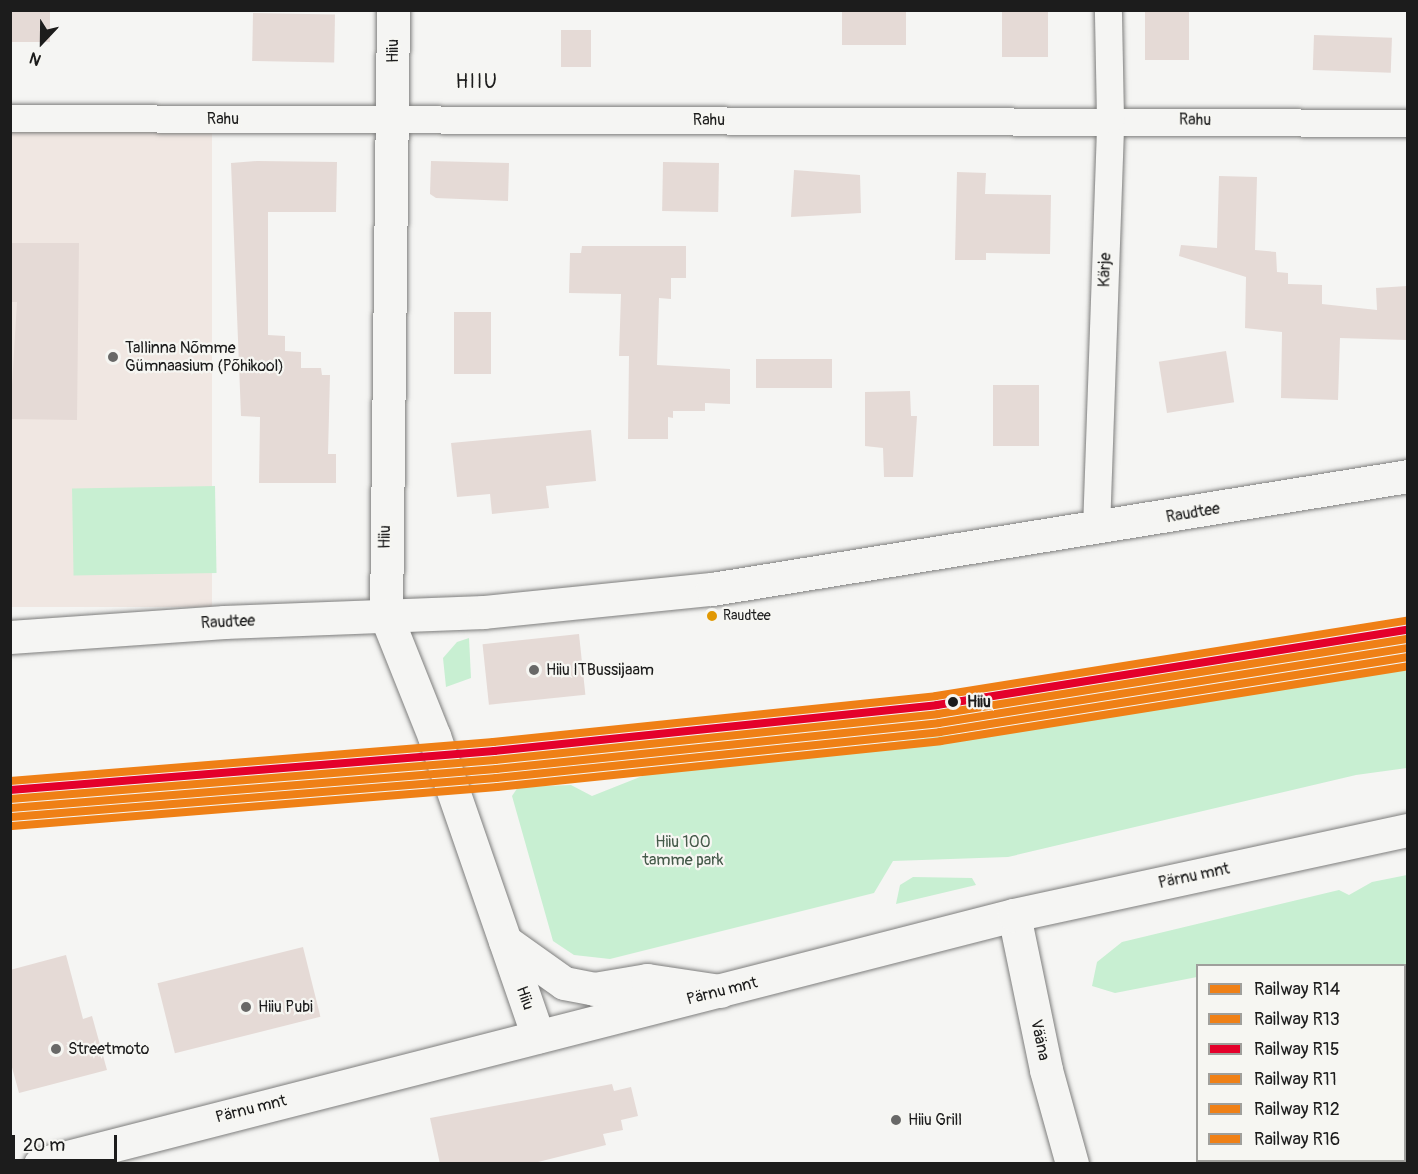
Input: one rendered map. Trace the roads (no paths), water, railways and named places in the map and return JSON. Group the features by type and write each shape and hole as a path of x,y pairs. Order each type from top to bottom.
{"street":[{"name":"Hiiu","path":"393,10 386,616 434,736 538,1037"},
{"name":"Kärje","path":"1096,529 1110,118 1108,10"},
{"name":"Rahu","path":"10,118 393,120 1110,118 1407,123"},
{"name":"Raudtee","path":"10,637 484,612 712,589 1096,529 1407,476"},
{"name":"Pärnu mnt","path":"40,1164 1014,915 1407,830"},
{"name":"Vääna","path":"1014,915 1046,1070 1072,1164"},
{"path":"505,941 564,983 594,989 647,980 722,991"}],"rail line":[{"name":"R12","path":"10,781 493,742 936,696 1405,621"},
{"name":"R15","path":"10,790 494,751 937,705 1407,630"},
{"name":"R14","path":"10,799 495,760 938,714 1408,639"},
{"name":"R13","path":"11,808 496,769 939,723 1408,648"},
{"name":"R11","path":"11,817 496,778 940,732 1408,657"},
{"name":"R16","path":"12,826 497,787 941,741 1408,666"}],"place":[{"name":"Tallinna Nõmme Gümnaasium (Põhikool)","path":"113,357"},
{"name":"Raudtee","path":"712,616"},
{"name":"Hiiu ITBussijaam","path":"534,670"},
{"name":"Hiiu","path":"953,702"},
{"name":"Hiiu Pubi","path":"246,1007"},
{"name":"Streetmoto","path":"56,1049"},
{"name":"Hiiu Grill","path":"896,1120"}],"district":[{"name":"HIIU","path":"477,81"}],"park label":[{"name":"Hiiu 100 tamme park","path":"683,851"}]}
